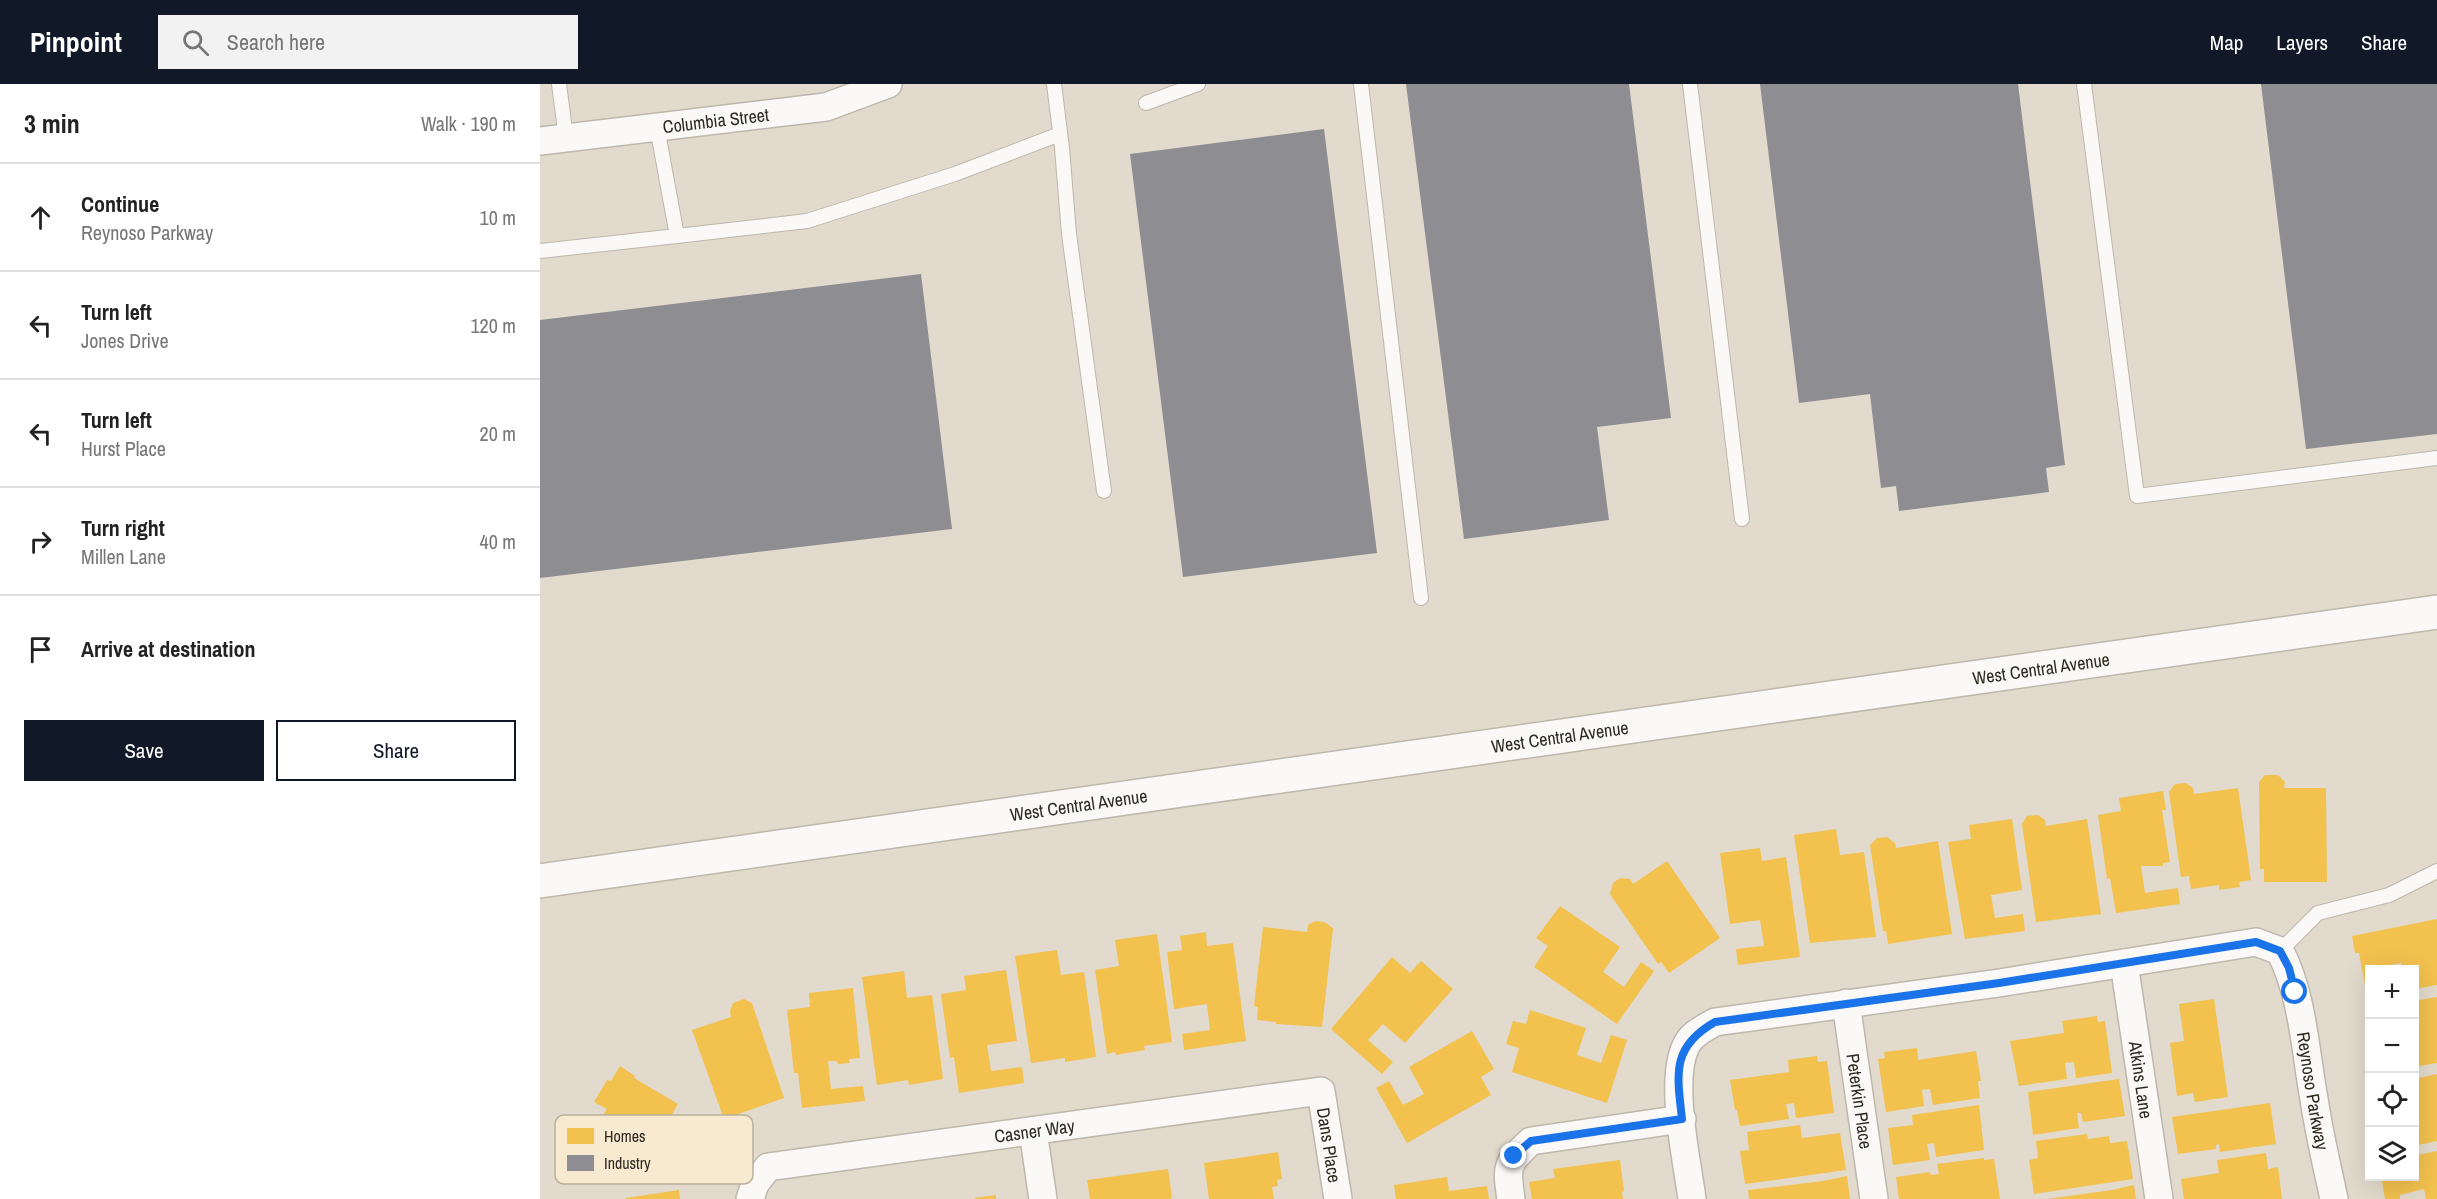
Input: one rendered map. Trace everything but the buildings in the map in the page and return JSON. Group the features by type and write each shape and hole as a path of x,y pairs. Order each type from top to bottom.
{"main road":[{"name":"West Central Avenue","path":"540,881 2437,612"}],"street":[{"name":"Columbia Street","path":"553,139 826,107 888,84"},
{"path":"1692,1199 1677,1080 1687,1044 1697,1032 1715,1022 1999,983 2256,942 2280,951"},
{"name":"Reynoso Parkway","path":"2280,951 2289,968 2300,1015 2314,1102 2334,1199"},
{"name":"Atkins Lane","path":"2124,963 2159,1199"},
{"name":"Peterkin Place","path":"1846,1003 1874,1199"},
{"name":"Casner Way","path":"753,1192 768,1167 1320,1091"},
{"name":"Dans Place","path":"1320,1091 1338,1199"},
{"path":"1511,1199 1507,1172 1514,1156 1531,1141 1682,1119"},
{"path":"1033,1131 1042,1199"}],"lane":[{"path":"553,139 559,84"},
{"path":"1054,84 1069,234 1104,490"},
{"path":"1146,103 1198,84"},
{"path":"1361,84 1421,598"},
{"path":"1690,84 1742,519"},
{"path":"2084,84 2137,496 2437,458"},
{"path":"657,127 677,236"},
{"path":"540,251 807,221 954,174 1060,134"},
{"path":"2280,951 2318,913 2389,895 2437,872"}],"route":[{"path":"1514,1156 1531,1141 1682,1119 1677,1080 1681,1060 1687,1044 1697,1032 1715,1022 1999,983 2256,942 2280,951 2289,968 2295,992"}]}
